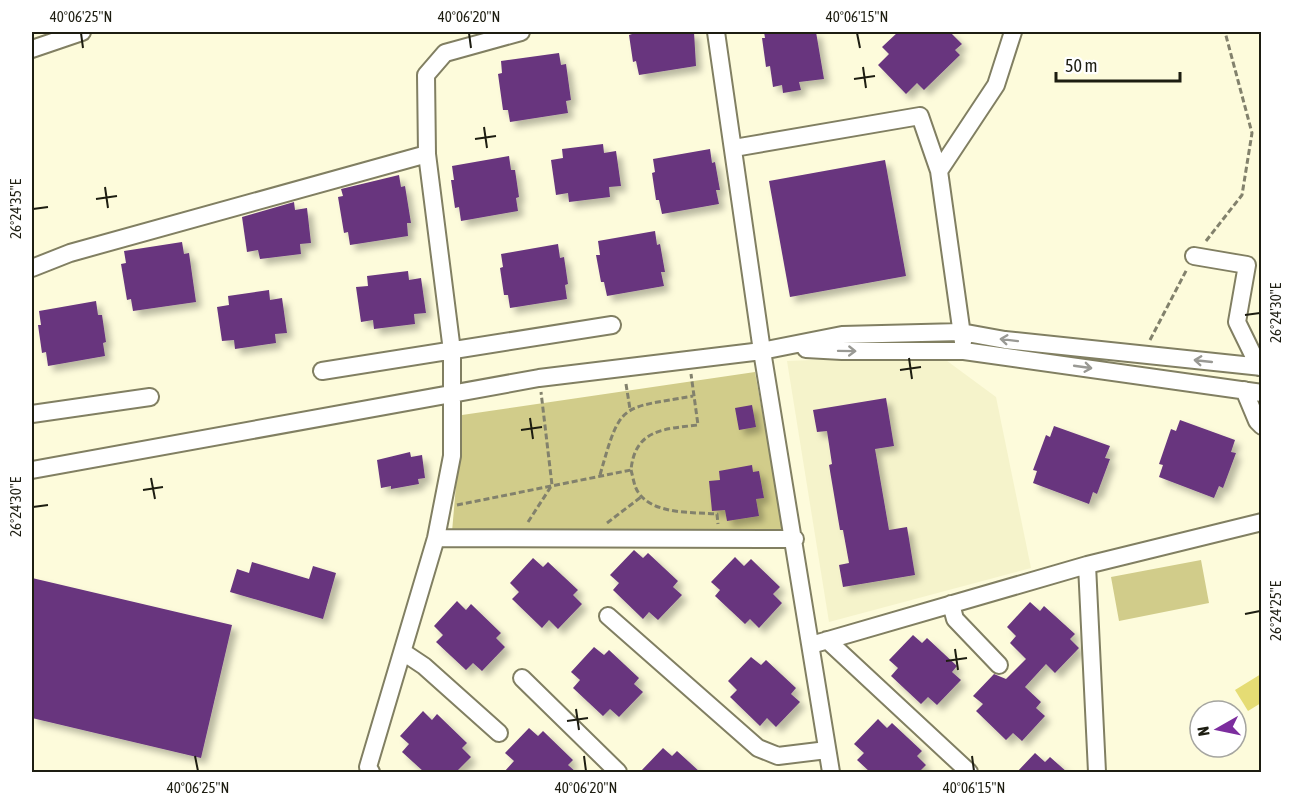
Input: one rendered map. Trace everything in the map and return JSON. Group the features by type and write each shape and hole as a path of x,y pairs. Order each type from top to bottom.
{"street":[{"path":"32,49 82,32"},
{"path":"371,772 368,767 436,538 452,456 454,394 452,351 427,154 426,75 446,53 521,32"},
{"path":"716,32 762,351 795,539 819,642 827,750 831,772"},
{"path":"939,171 996,85 1013,32"},
{"path":"734,148 920,116 939,171 964,351"},
{"path":"32,268 70,253 427,154"},
{"path":"1194,256 1247,265 1237,322 1261,366"},
{"path":"322,371 612,325"},
{"path":"32,470 539,378 789,348 842,335 961,332 1005,340 1261,366"},
{"path":"789,348 842,351 964,351 1262,393"},
{"path":"1244,390 1261,366"},
{"path":"1244,390 1257,421 1262,426"},
{"path":"32,414 150,398"},
{"path":"819,642 1087,565 1262,522"},
{"path":"436,538 795,539"},
{"path":"1087,565 1098,772"},
{"path":"951,604 955,619 999,665"},
{"path":"608,616 758,748 778,756 827,750"},
{"path":"819,642 969,772"},
{"path":"402,652 424,666 499,733"},
{"path":"522,678 618,772"}],"path":[{"path":"1142,355 1194,256 1242,195 1252,133 1225,32"},
{"path":"689,360 698,425 667,429 646,437 632,455 631,470 636,490 641,497 665,509 717,514 720,539"},
{"path":"623,368 630,409"},
{"path":"519,538 552,485 539,378"},
{"path":"600,475 613,427 630,409 693,396"},
{"path":"442,508 631,470"},
{"path":"587,538 641,497"}],"shaded area":[{"path":"939,355 996,397 1031,568 829,622 787,361"},
{"path":"755,372 784,532 452,532 462,415"},
{"path":"1201,560 1209,603 1119,621 1111,577"},
{"path":"1261,674 1261,703 1248,711 1248,699 1241,699 1235,690"}],"building":[{"path":"631,32 694,32 696,66 639,75 636,61 633,62 629,35 632,34"},
{"path":"764,32 816,32 824,79 799,82 801,90 783,93 782,85 773,87 770,66 766,67 762,38 765,38"},
{"path":"898,32 950,32 962,44 955,50 960,55 924,90 917,83 906,94 878,65 889,54 882,47"},
{"path":"559,53 561,65 566,64 571,100 566,101 568,113 510,122 508,110 503,110 498,74 502,73 501,61"},
{"path":"603,144 604,153 616,151 621,186 609,187 610,197 569,202 568,193 556,195 551,160 563,158 562,149"},
{"path":"710,149 720,190 716,190 719,204 662,214 659,200 656,200 652,173 655,172 653,159"},
{"path":"509,156 511,170 515,170 519,197 516,198 518,211 461,221 459,207 455,208 451,180 454,180 452,166"},
{"path":"885,160 906,276 790,297 769,181"},
{"path":"399,175 401,187 405,186 411,223 407,223 408,236 350,245 348,232 344,233 338,197 343,196 341,189"},
{"path":"294,202 295,210 307,208 311,243 300,244 301,254 260,259 258,250 247,252 242,217"},
{"path":"655,231 665,272 661,272 664,286 607,296 604,282 601,282 596,255 600,255 598,241"},
{"path":"182,242 184,254 189,253 196,302 133,311 131,299 127,300 121,264 126,263 124,251"},
{"path":"558,244 560,258 564,257 568,284 565,285 567,299 510,308 508,295 504,295 500,268 503,267 501,254"},
{"path":"408,271 409,280 421,278 426,313 414,314 415,324 374,329 373,320 361,322 356,287 368,286 367,276"},
{"path":"269,290 270,300 282,298 287,333 275,334 276,343 235,349 234,340 222,341 217,307 229,305 228,296"},
{"path":"96,301 98,315 102,315 106,342 103,343 105,356 48,366 46,352 42,353 38,325 41,325 39,311"},
{"path":"886,398 894,446 875,449 889,530 907,527 915,575 843,587 839,565 849,563 843,530 840,530 829,465 832,464 827,431 817,432 813,410"},
{"path":"752,405 756,427 739,430 735,408"},
{"path":"1180,420 1235,440 1231,452 1236,453 1223,488 1219,486 1214,498 1159,477 1163,465 1159,464 1171,429 1176,431"},
{"path":"1054,426 1110,446 1105,458 1110,459 1097,494 1093,492 1089,504 1033,483 1037,471 1033,470 1046,435 1050,437"},
{"path":"410,452 411,457 422,455 425,478 418,479 419,484 391,489 391,486 381,488 377,460"},
{"path":"752,465 753,472 759,471 764,498 756,499 759,516 727,521 725,510 712,511 709,481 720,480 719,471"},
{"path":"634,550 643,558 648,553 678,581 673,587 682,595 658,620 649,612 643,619 613,590 619,583 610,575"},
{"path":"735,557 744,566 751,559 780,587 773,594 782,603 759,628 750,619 745,624 715,596 720,590 711,582"},
{"path":"533,558 543,567 548,562 578,590 573,595 582,604 558,629 549,620 542,628 512,599 519,592 510,583"},
{"path":"252,562 309,579 313,566 336,573 323,619 230,592 237,569 249,573"},
{"path":"32,578 232,625 201,758 32,718"},
{"path":"457,601 466,610 471,604 501,633 496,638 505,647 482,671 473,663 466,670 436,642 443,635 434,626"},
{"path":"1030,602 1040,611 1044,606 1075,634 1070,639 1079,648 1055,673 1046,664 1025,687 1041,702 1036,708 1045,716 1022,741 1013,733 1006,740 976,711 983,704 973,696 994,674 1006,679 1026,659 1010,643 1016,636 1007,627"},
{"path":"913,635 922,643 927,638 957,666 952,672 961,680 937,705 928,697 921,704 891,676 898,668 889,660"},
{"path":"594,647 604,655 609,650 639,678 634,684 643,692 619,717 610,709 603,716 573,688 580,680 571,672"},
{"path":"751,657 761,665 766,660 796,688 791,694 800,702 776,727 767,718 760,726 730,697 737,690 728,681"},
{"path":"423,711 432,720 437,714 467,743 462,748 471,757 456,772 424,772 402,752 409,744 400,736"},
{"path":"878,719 887,728 892,723 922,751 917,756 926,765 919,772 870,772 857,760 864,753 854,744"},
{"path":"529,728 538,736 543,731 573,760 568,765 576,772 504,772 514,761 505,753"},
{"path":"663,748 672,756 677,751 700,772 640,772"},
{"path":"1035,753 1045,762 1050,757 1067,772 1017,772"}]}
